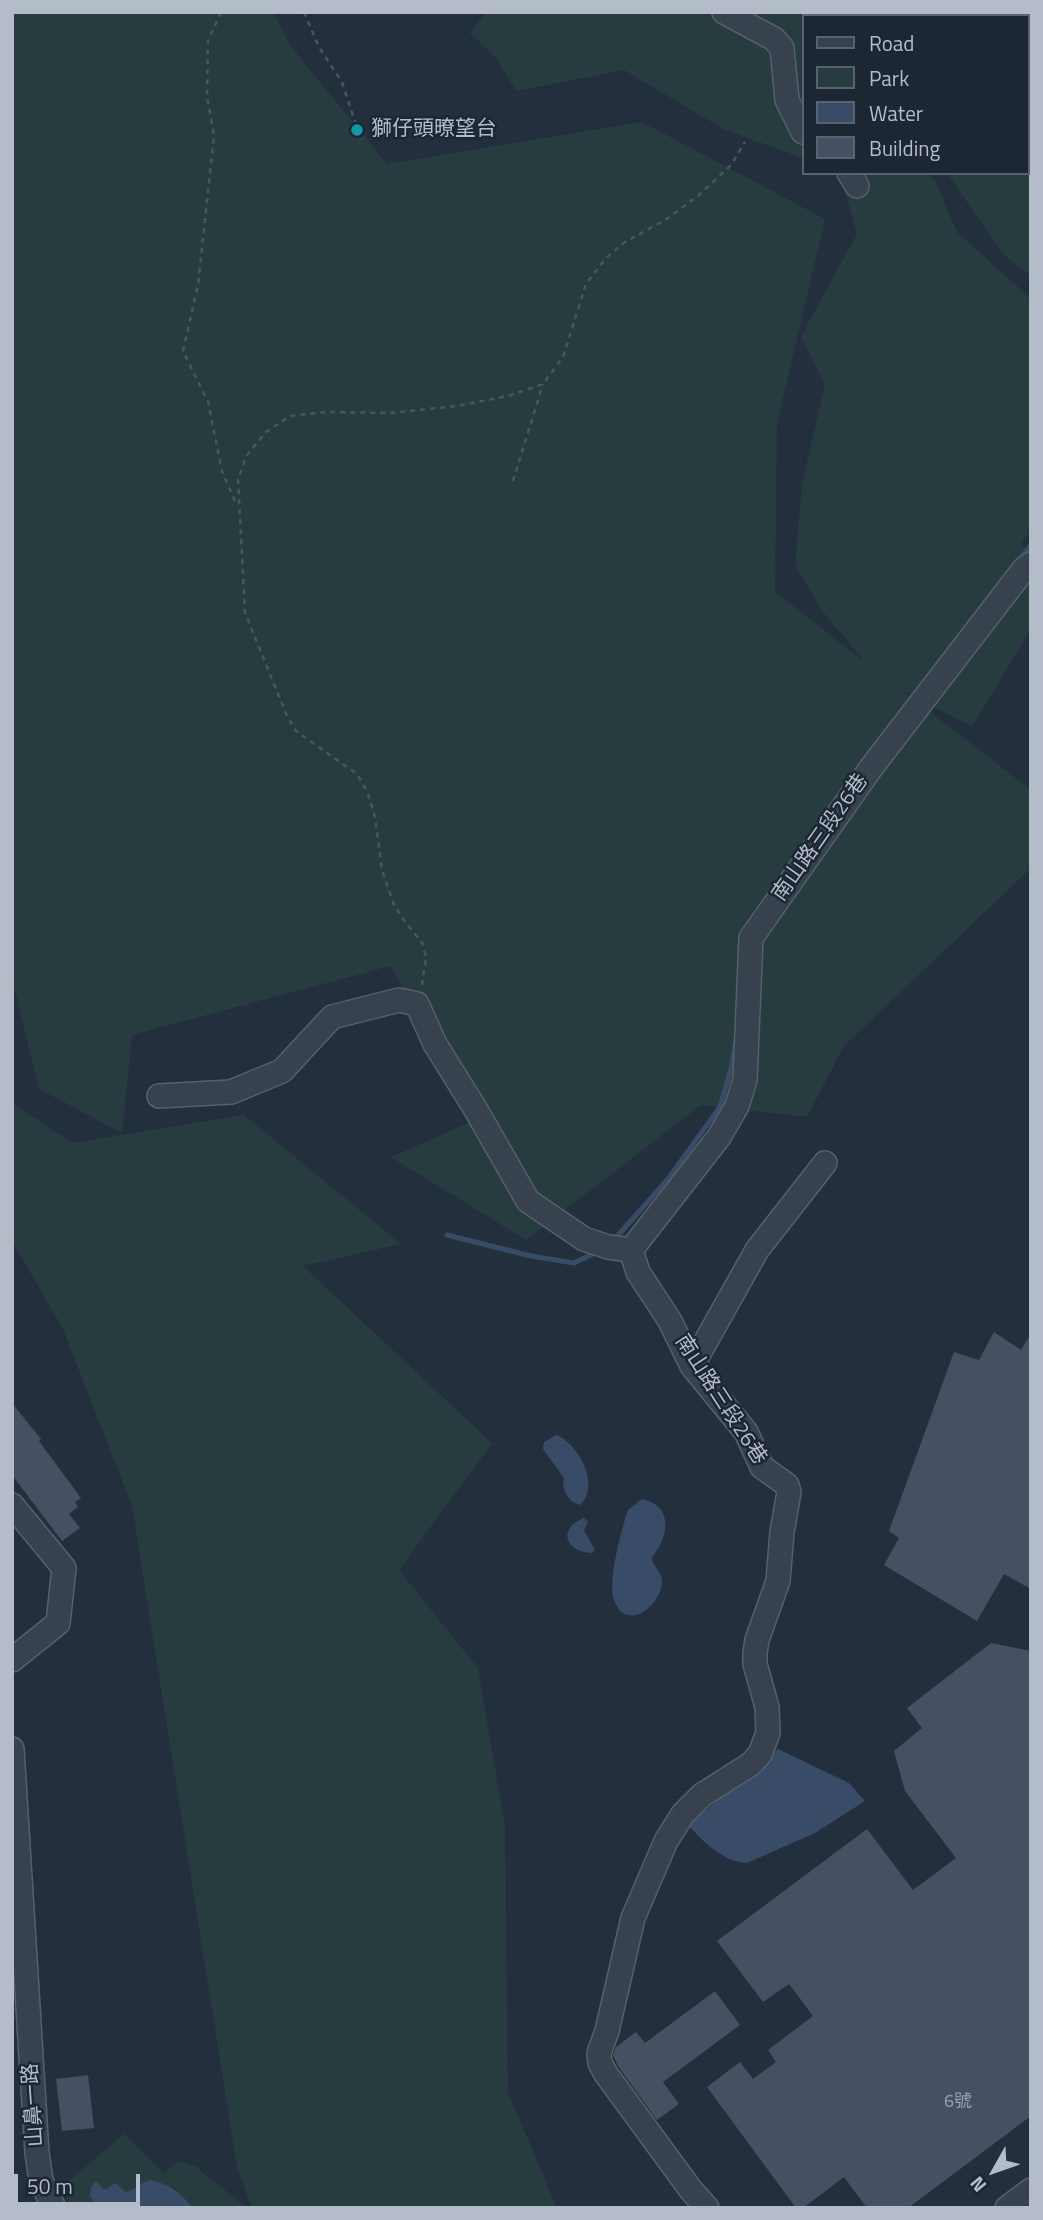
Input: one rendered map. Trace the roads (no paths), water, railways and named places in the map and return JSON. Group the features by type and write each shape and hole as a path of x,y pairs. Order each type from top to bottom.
{"street":[{"path":"724,12 774,39 782,48 787,100 802,130"},
{"name":"南山路三段26巷","path":"707,2208 606,2074 600,2063 599,2053 607,2031 632,1917 666,1841 683,1814 702,1795 751,1764 760,1754 768,1733 767,1707 755,1664 755,1653 778,1581 789,1492 786,1485 762,1468 746,1432 692,1366 670,1321 638,1272 631,1250 719,1138 730,1122 743,1091 751,938 872,768 1024,569 1031,564"},
{"path":"159,1096 232,1092 282,1071 332,1017 399,1000 417,1004 435,1044 528,1201 584,1239 608,1247 631,1250"},
{"path":"692,1366 757,1250 825,1163"},
{"path":"12,1504 64,1568 58,1623 12,1660"},
{"name":"山鼻一路","path":"12,1749 37,2153 41,2180 54,2208"},
{"path":"1007,2208 1031,2190"}],"water":[{"path":"1031,12 1031,101 1029,14 1006,14"},
{"path":"556,1435 579,1456 588,1477 586,1497 580,1505 567,1495 564,1478 543,1449 544,1442"},
{"path":"642,1499 652,1502 664,1515 665,1532 652,1557 662,1581 656,1600 650,1607 642,1613 626,1615 619,1610 614,1600 612,1581 628,1510"},
{"path":"584,1518 588,1522 584,1530 595,1550 591,1553 575,1548 568,1538 571,1527"},
{"path":"778,1749 849,1783 865,1801 815,1833 747,1863 730,1859 707,1844 688,1825"},
{"path":"151,2180 174,2190 193,2208 97,2208 90,2196 91,2187 96,2181 103,2189 117,2184 125,2192"}],"waterway":[{"path":"1020,559 1031,545"},
{"path":"613,1241 668,1179 720,1107 736,1039"},
{"path":"447,1235 531,1256 574,1263 597,1252"}],"place":[{"name":"獅仔頭暸望台","path":"357,130"}]}
